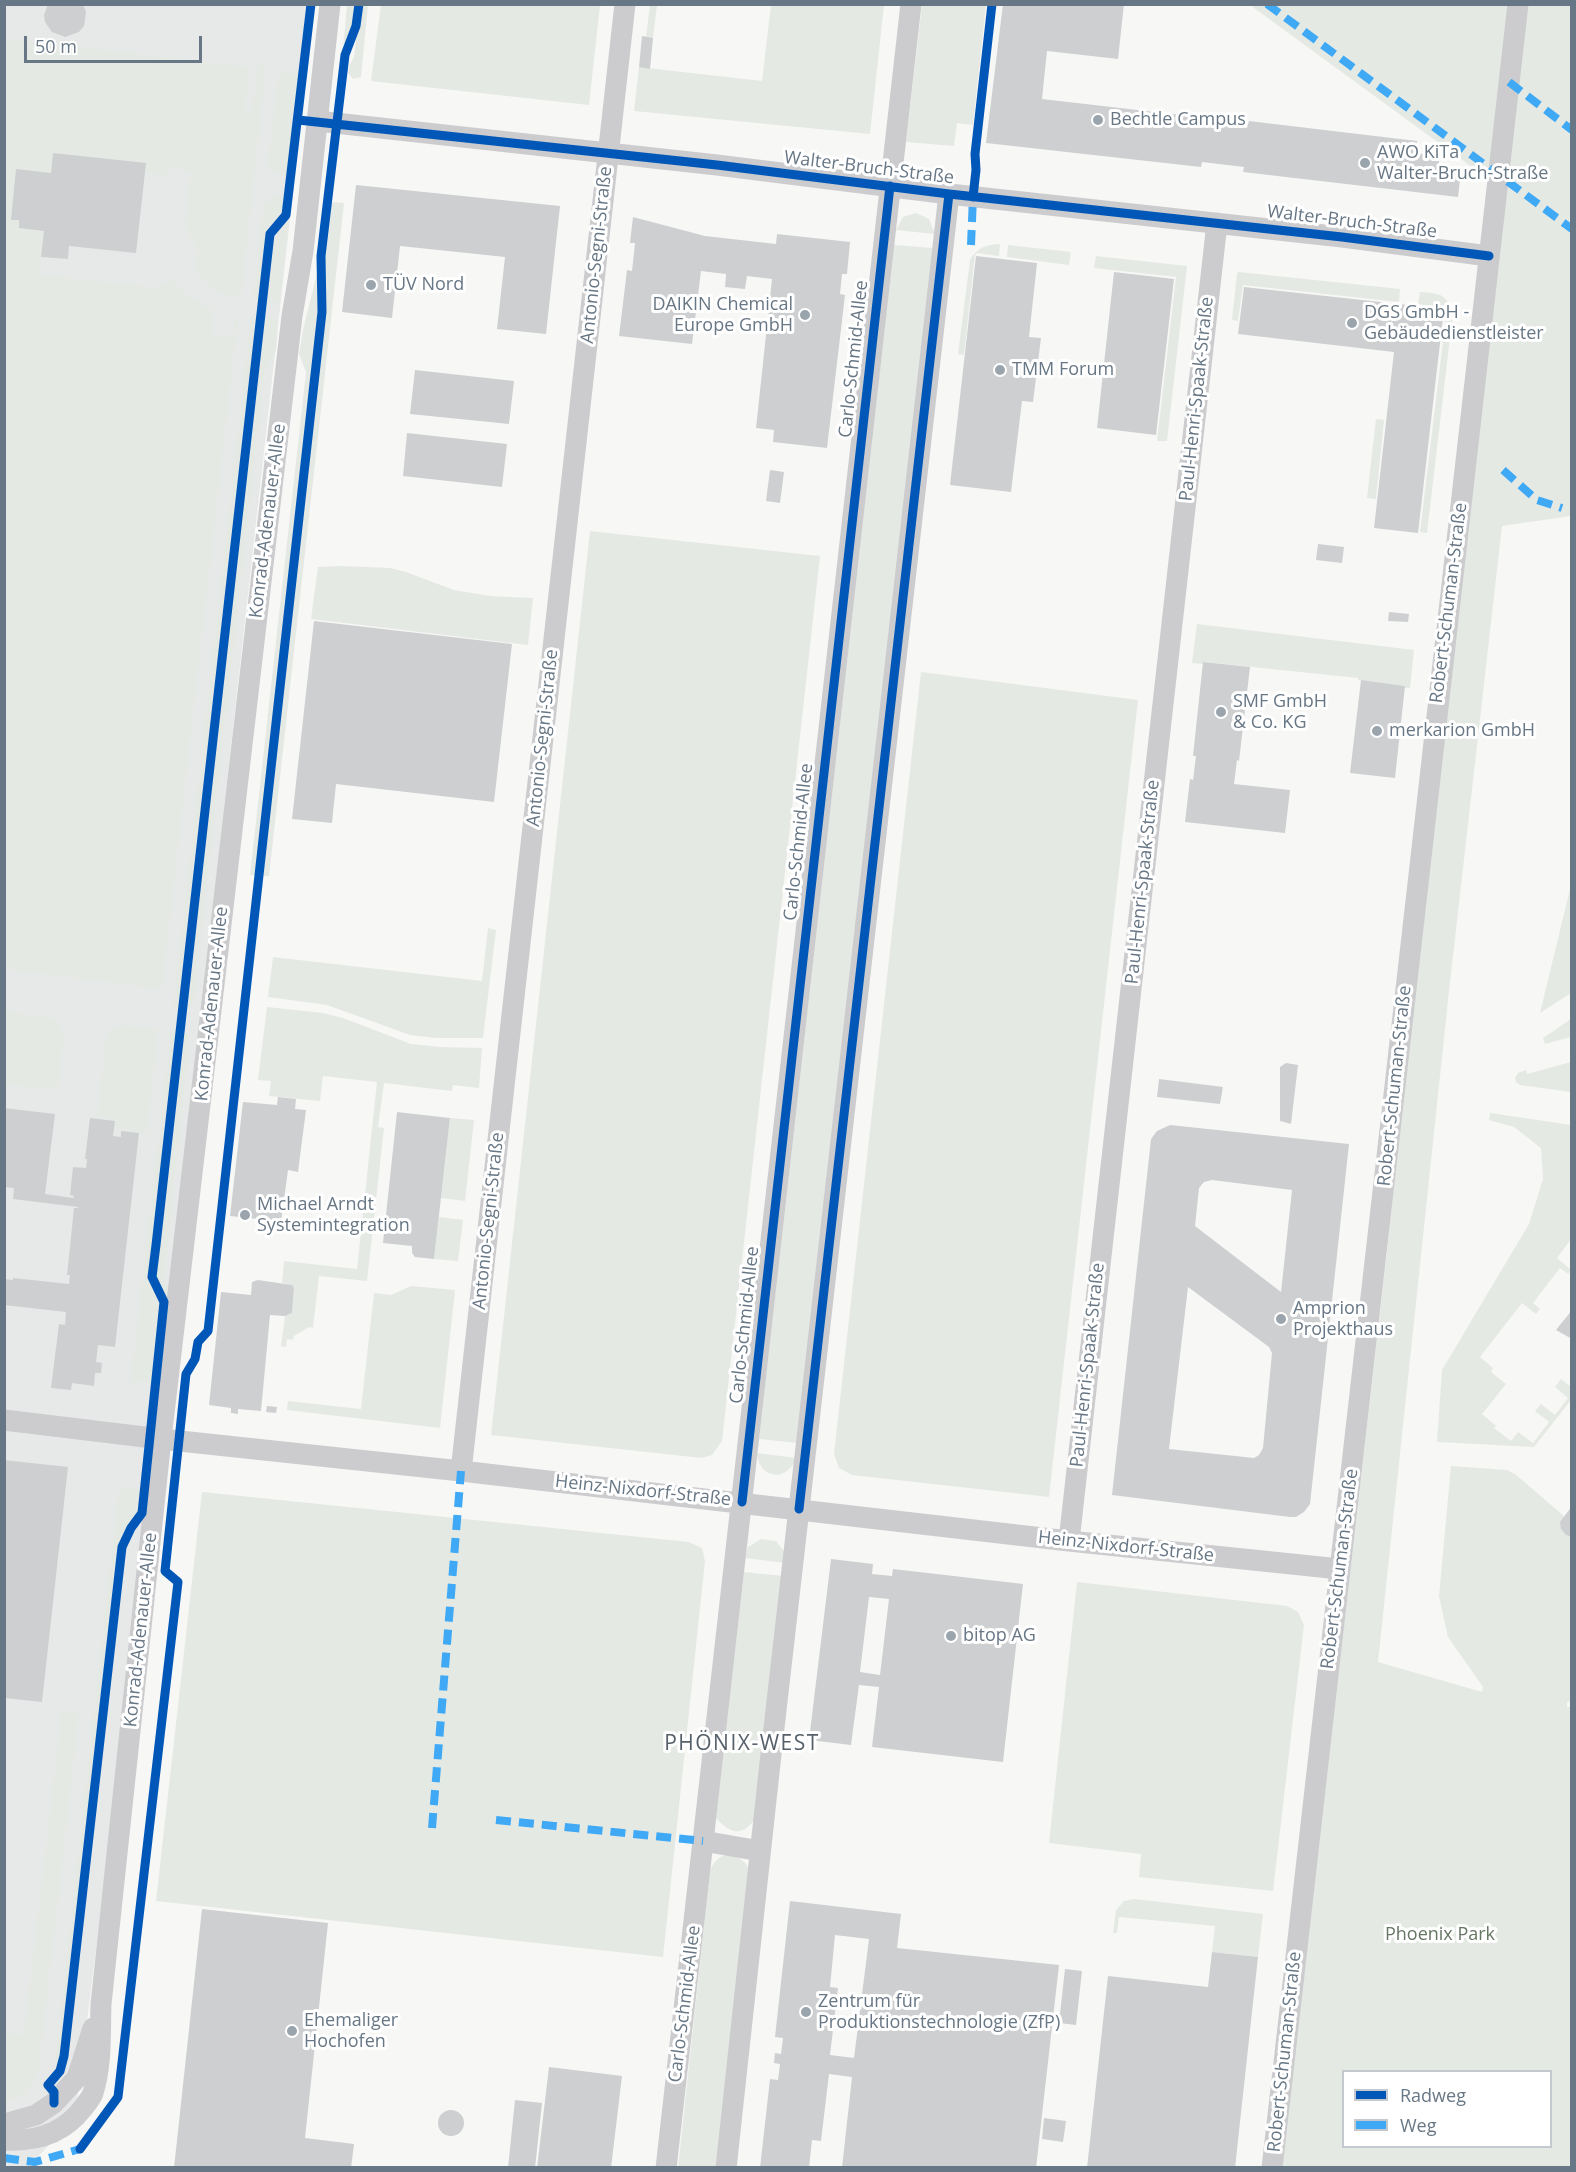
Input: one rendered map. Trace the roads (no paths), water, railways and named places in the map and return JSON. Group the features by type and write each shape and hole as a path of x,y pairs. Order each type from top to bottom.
{"street":[{"name":"Konrad-Adenauer-Allee","path":"4,2140 16,2141 51,2134 73,2121 92,2096 98,2069 101,2004 161,1439 289,339 303,251 330,4"},
{"name":"Antonio-Segni-Straße","path":"461,1471 624,4"},
{"name":"Carlo-Schmid-Allee","path":"666,2168 911,4"},
{"name":"Robert-Schuman-Straße","path":"1272,2168 1518,4"},
{"name":"Walter-Bruch-Straße","path":"317,122 717,165 1489,256"},
{"path":"726,2168 949,194"},
{"name":"Paul-Henri-Spaak-Straße","path":"1069,1541 1217,223"},
{"name":"Heinz-Nixdorf-Straße","path":"4,1420 742,1502 1069,1541 1340,1569"},
{"path":"704,1841 760,1851"},
{"name":"Konrad-Adenauer-Allee","path":"4,2124 36,2115 54,2103 77,2078 101,2004"}],"place":[{"name":"Bechtle Campus","path":"1098,120"},
{"name":"AWO KiTa Walter-Bruch-Straße","path":"1365,163"},
{"name":"TÜV Nord","path":"371,285"},
{"name":"DAIKIN Chemical Europe GmbH","path":"805,315"},
{"name":"DGS GmbH - Gebäudedienstleister","path":"1352,323"},
{"name":"TMM Forum","path":"1000,370"},
{"name":"SMF GmbH & Co. KG","path":"1221,712"},
{"name":"merkarion GmbH","path":"1377,731"},
{"name":"Michael Arndt Systemintegration","path":"245,1215"},
{"name":"Amprion Projekthaus","path":"1281,1319"},
{"name":"bitop AG","path":"951,1636"},
{"name":"Zentrum für Produktionstechnologie (ZfP)","path":"806,2012"},
{"name":"Ehemaliger Hochofen","path":"292,2031"}],"district":[{"name":"PHÖNIX-WEST","path":"742,1744"}],"park label":[{"name":"Phoenix Park","path":"1440,1935"}]}
